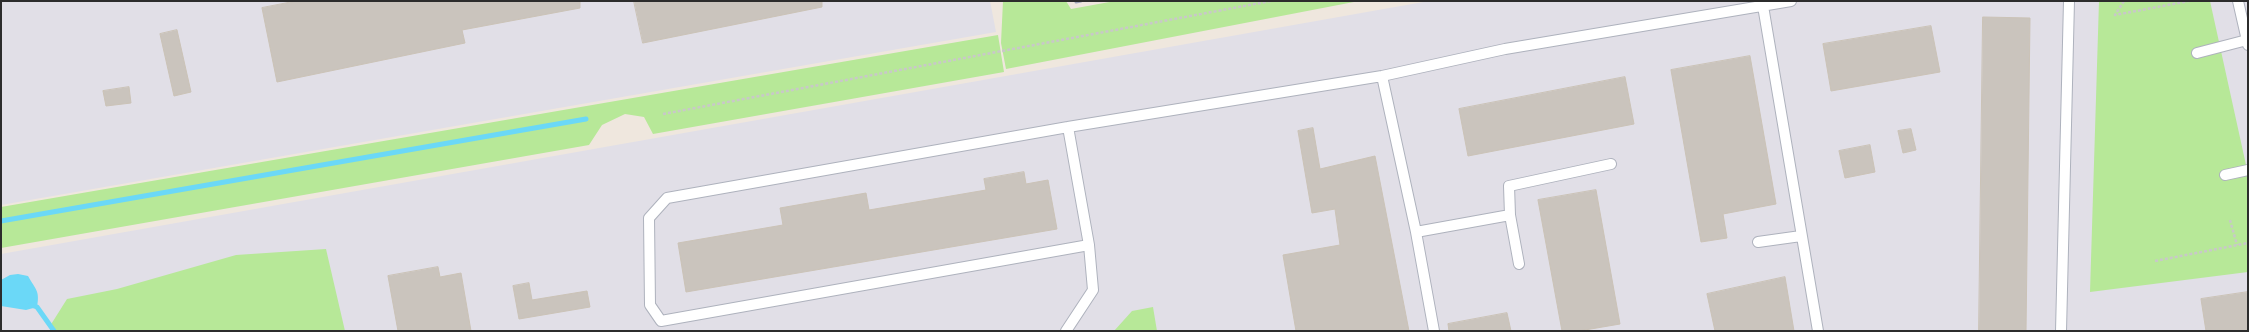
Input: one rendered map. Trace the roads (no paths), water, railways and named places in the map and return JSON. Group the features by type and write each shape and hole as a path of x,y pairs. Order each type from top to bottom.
{"lane":[{"path":"1089,245 661,321 650,305 649,218 667,198 1068,127 1382,76 1505,49 1790,1"},
{"path":"2061,331 2069,1"},
{"path":"2197,53 2247,42 2238,1"},
{"path":"1763,6 1818,331"},
{"path":"1382,76 1416,232 1434,331"},
{"path":"1066,331 1093,290 1089,245 1068,127"},
{"path":"1519,264 1510,215 1510,186 1611,164"},
{"path":"2225,175 2248,170"},
{"path":"1416,232 1510,215"},
{"path":"1758,242 1802,236"}],"water":[{"path":"18,274 28,276 35,288 38,294 37,307 26,310 1,306 1,280 10,275"}],"waterway":[{"path":"1,221 586,119"},
{"path":"31,305 37,307 54,331"}],"railway":[{"path":"1076,2 1081,1"}]}
